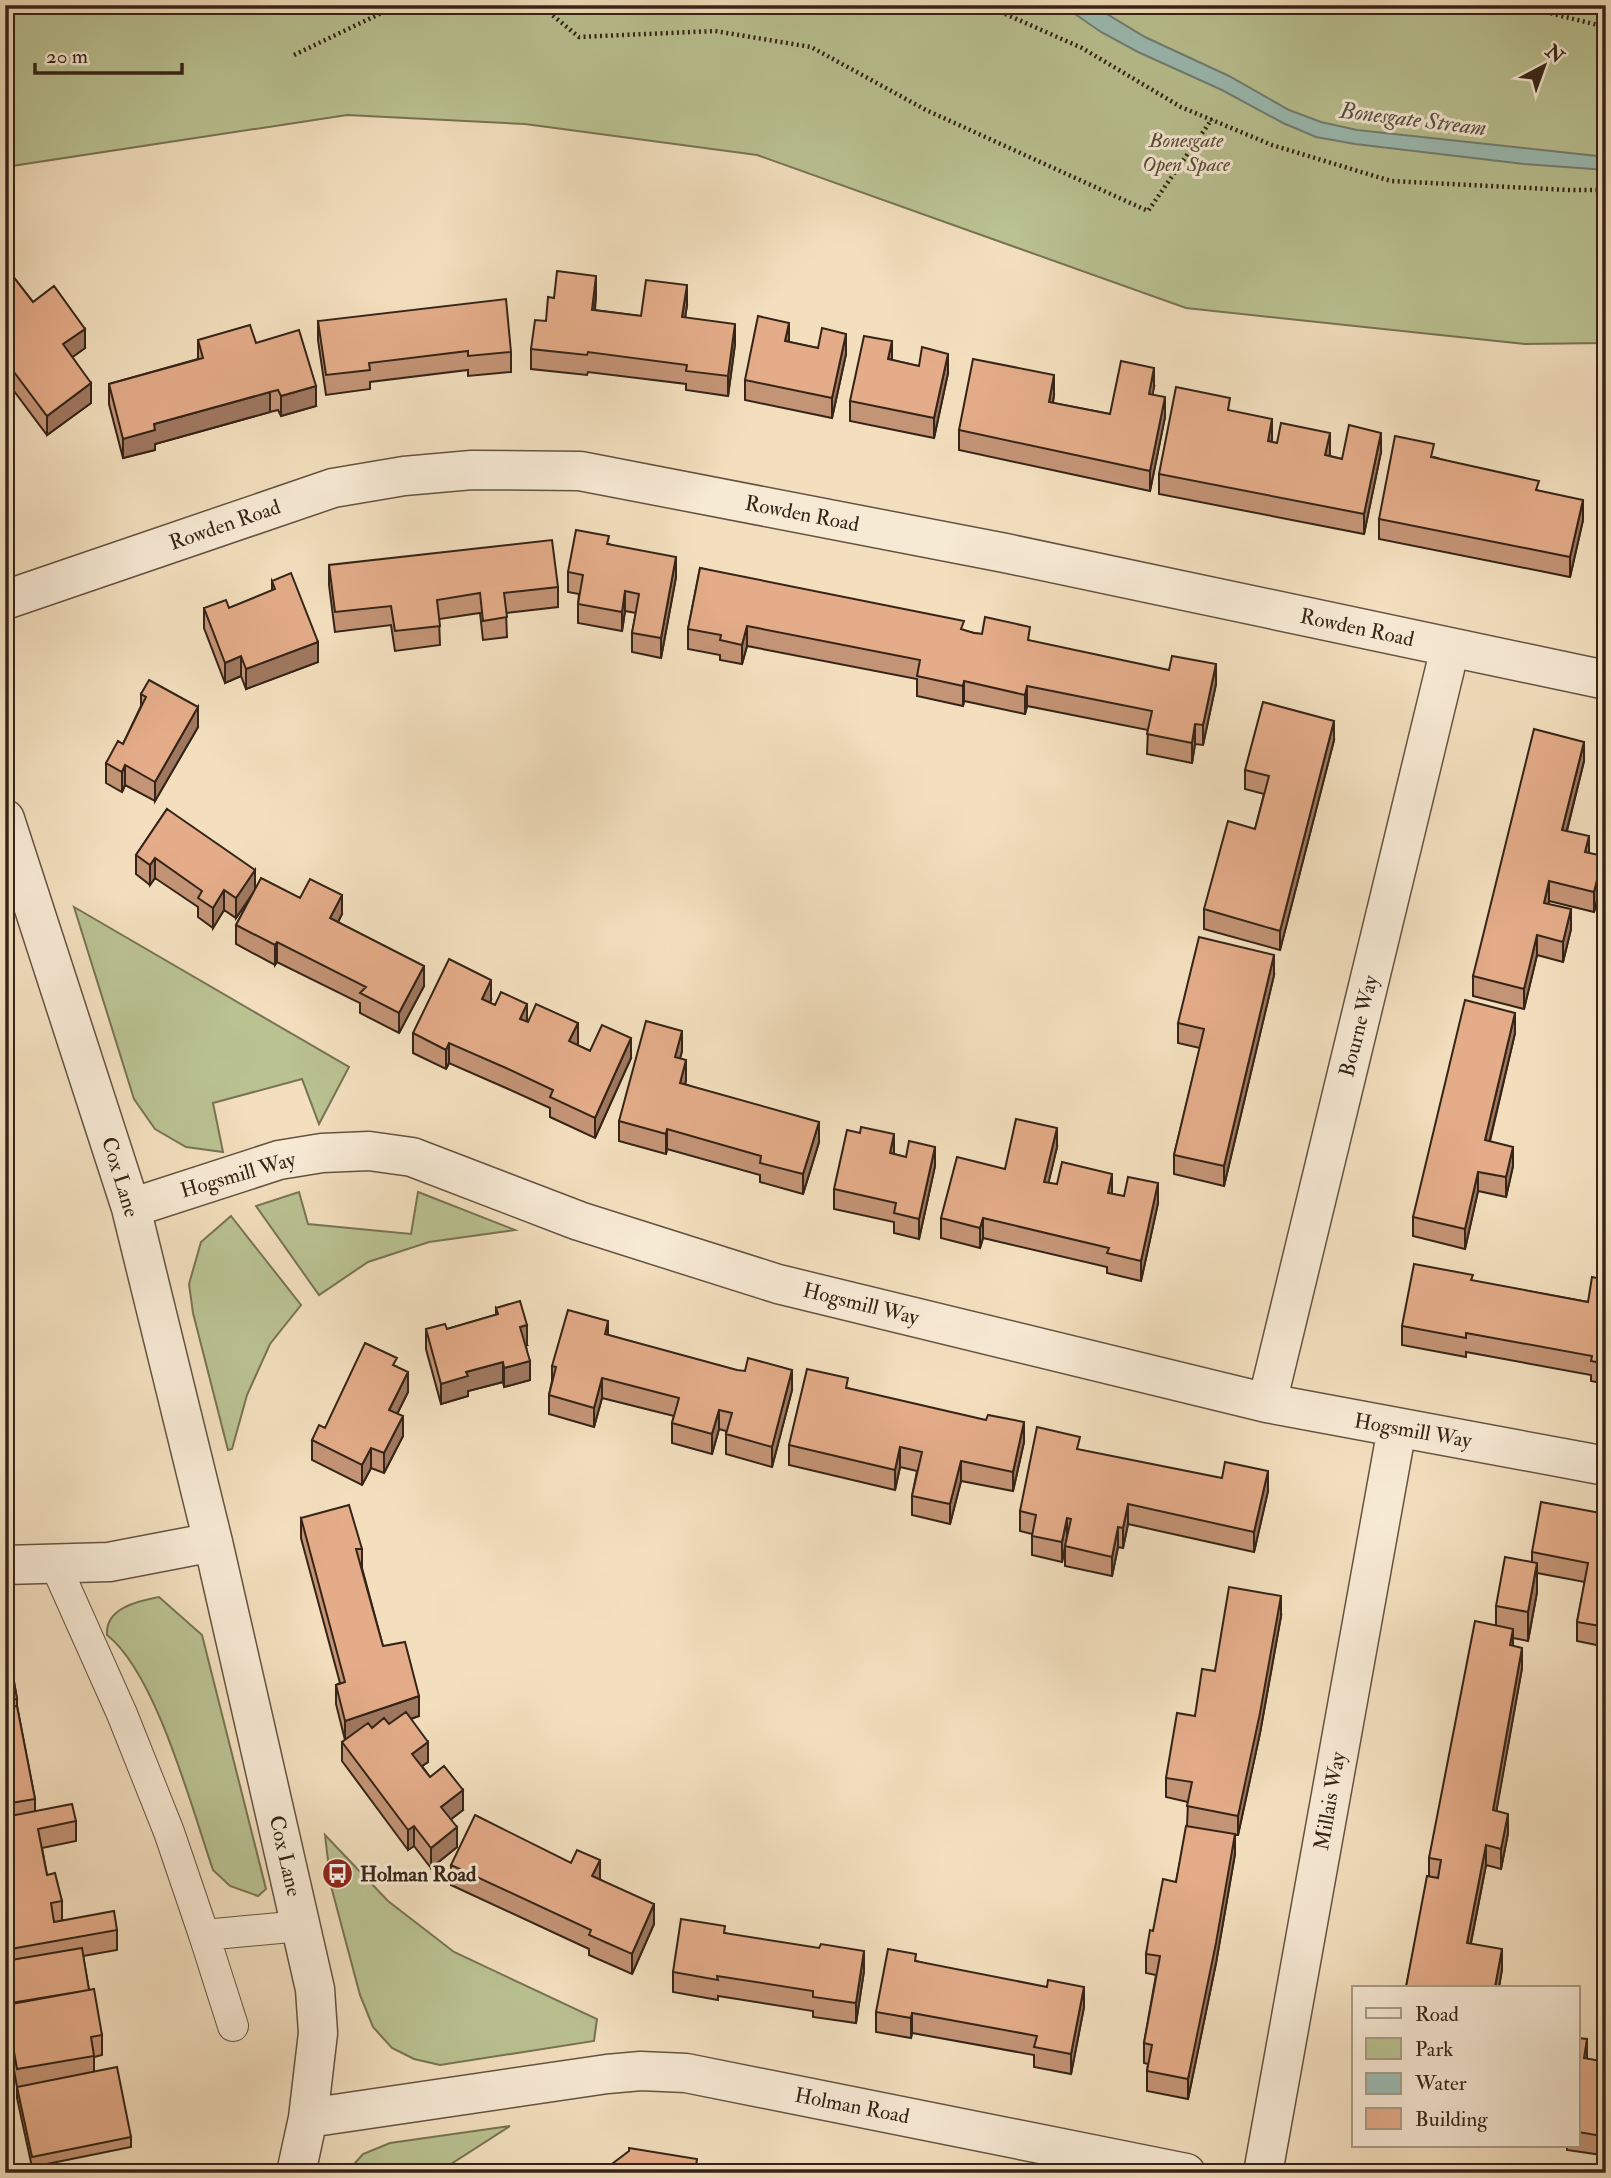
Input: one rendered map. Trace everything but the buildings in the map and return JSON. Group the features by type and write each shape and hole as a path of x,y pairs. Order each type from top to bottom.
{"street":[{"name":"Rowden Road","path":"5,600 333,488 404,476 472,470 580,471 1005,553 1606,680"},
{"name":"Bourne Way","path":"1267,1404 1450,648"},
{"name":"Cox Lane","path":"5,819 131,1208 214,1542 315,1989 318,2033 308,2118 296,2173"},
{"name":"Hogsmill Way","path":"131,1208 279,1160 300,1156 369,1151 412,1157 579,1221 778,1284 1267,1404 1606,1466"},
{"name":"Millais Way","path":"1263,2173 1397,1429"},
{"path":"5,1565 109,1562 214,1542"},
{"name":"Holman Road","path":"308,2118 607,2074 641,2071 686,2073 1186,2173"}],"lane":[{"path":"55,1564 122,1714 169,1832 233,2026"},
{"path":"204,1935 301,1926"}],"path":[{"path":"294,55 398,5"},
{"path":"540,5 579,37 715,31 811,47 926,110 1148,211 1212,120"},
{"path":"985,5 1082,48 1181,107 1272,145 1391,181 1606,190"},
{"path":"1502,5 1529,8 1606,27"}],"green space":[{"name":"Bonesgate Open Space","path":"5,5 1606,5 1606,343 1525,344 1186,308 757,155 525,124 347,115 5,167"},
{"path":"74,907 349,1067 319,1124 302,1079 213,1103 223,1152 186,1147 155,1129 134,1099"},
{"path":"299,1192 308,1224 411,1234 418,1192 515,1230 429,1242 368,1262 319,1295 256,1206"},
{"path":"231,1216 301,1305 270,1344 247,1395 232,1449 228,1450 193,1313 189,1284 201,1242"},
{"path":"159,1597 202,1635 266,1889 258,1896 230,1886 213,1870 157,1710 125,1654 107,1635 111,1618 117,1612 124,1607"},
{"path":"325,1835 388,1901 454,1952 597,2019 594,2041 440,2065 414,2059 392,2048 373,2027 360,1995 331,1886"},
{"path":"510,2126 437,2173 346,2173 363,2154 390,2143"}],"water":[{"path":"1062,5 1092,5 1145,37 1229,76 1289,110 1321,122 1357,130 1606,157 1606,170 1524,164 1316,137 1138,52 1101,32"}],"place":[{"name":"Holman Road","path":"337,1874"}],"water label":[{"name":"Bonesgate Stream","path":"1413,119"}]}
